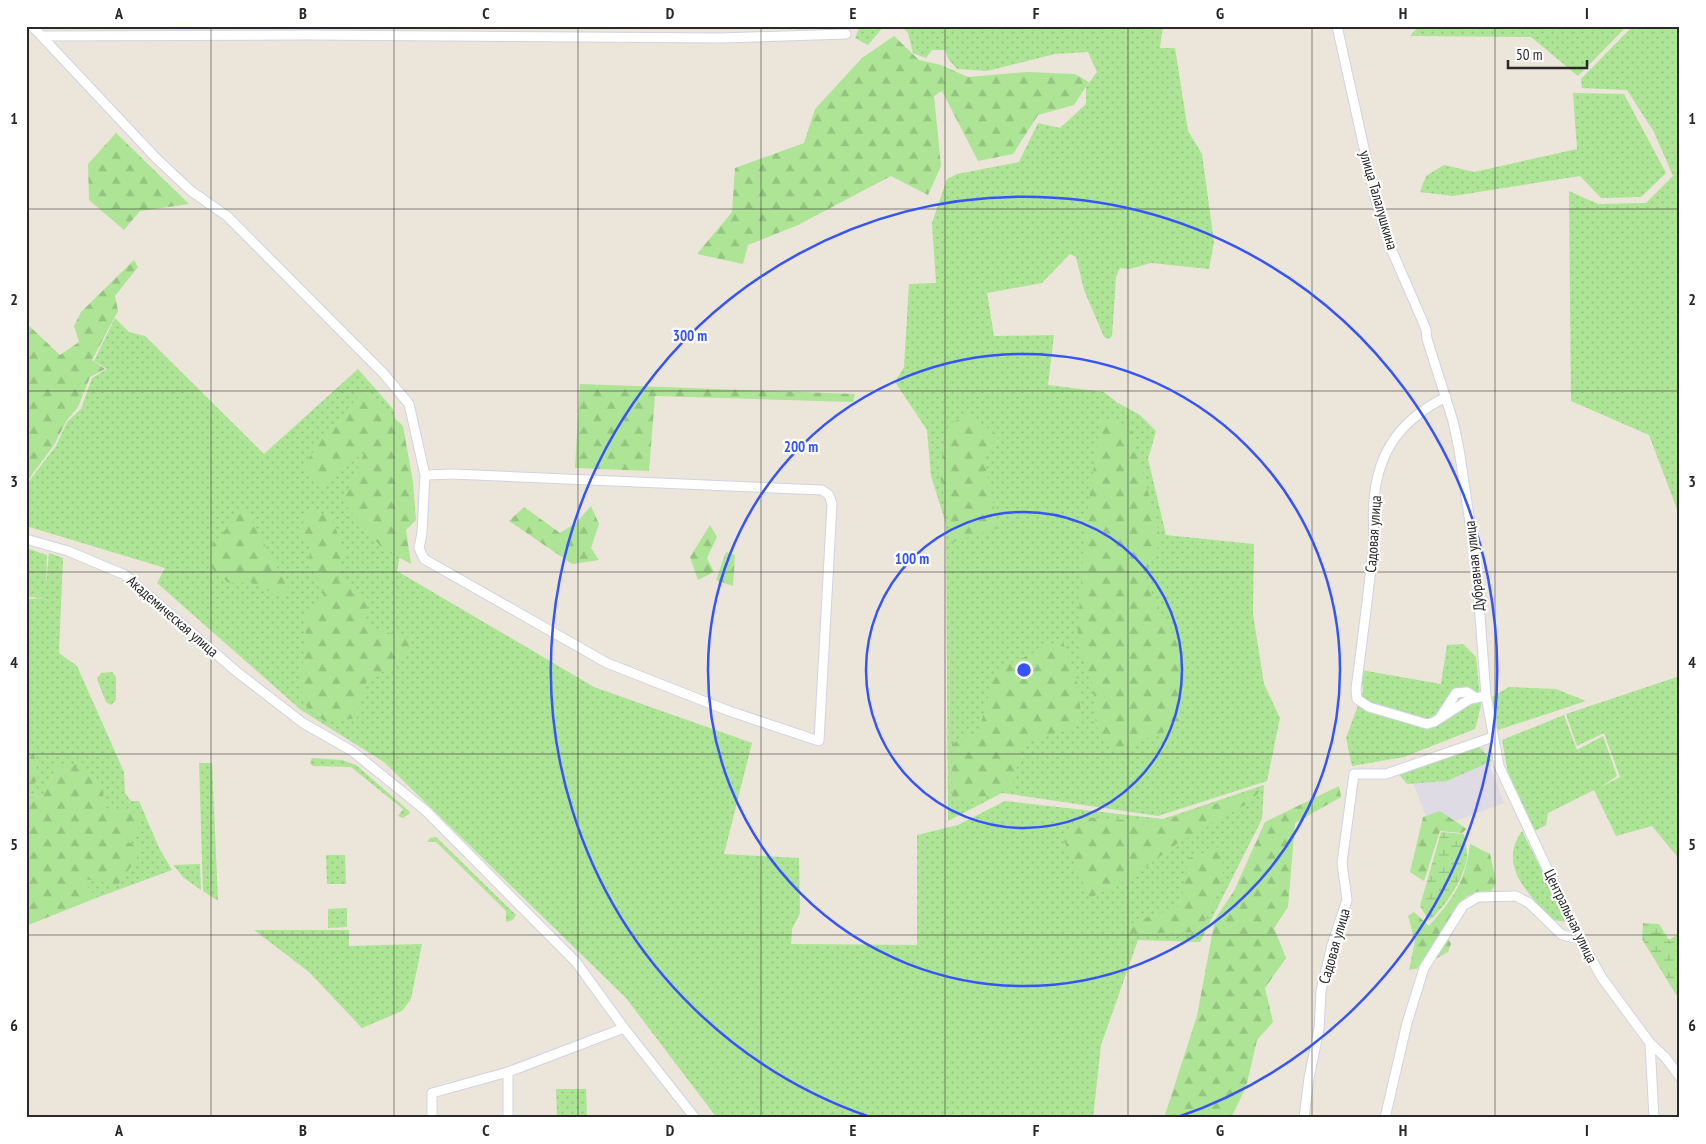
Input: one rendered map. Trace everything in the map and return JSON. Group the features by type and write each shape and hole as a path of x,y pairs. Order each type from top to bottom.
{"street":[{"path":"32,26 156,158 191,191 227,216 384,374 408,404 425,475 422,533 419,548 424,559 607,662 729,711 819,741 832,504 829,495 822,490 463,474 425,475"},
{"name":"улица Талалушкина","path":"1337,26 1374,193 1389,244 1426,329 1427,339 1446,397"},
{"path":"43,36 317,35 721,38 846,34"},
{"name":"Дубравная улица","path":"1446,397 1459,449 1476,563 1486,696 1493,737"},
{"name":"Садовая улица","path":"1446,397 1426,407 1392,439 1380,466 1374,500 1374,547 1356,689 1357,699 1369,707 1426,724 1434,722 1476,698 1486,696"},
{"name":"Академическая улица","path":"26,539 68,551 125,574 237,672 303,723 352,751 429,814 576,962 624,1028 695,1118"},
{"name":"Садовая улица","path":"1304,1118 1309,1078 1319,1029 1321,991 1332,945 1347,900 1342,863 1354,774 1386,774 1493,737"},
{"name":"Центральная улица","path":"1493,737 1499,766 1580,939 1602,978 1650,1043 1680,1077"},
{"path":"1385,1118 1407,1023 1424,968 1463,906 1478,897 1495,895 1523,898 1562,935 1571,939 1580,939"},
{"path":"432,1118 432,1093 508,1072 624,1028"},
{"path":"1650,1043 1654,1118"},
{"path":"508,1072 508,1118"}],"shaded area":[{"path":"1483,747 1504,803 1431,830 1410,774"}],"green space":[{"path":"860,26 884,26 868,45 855,38"},
{"path":"901,26 1163,26 1160,48 1175,48 1188,131 1202,154 1214,242 1209,269 1151,263 1130,269 1120,268 1116,277 1112,336 1109,339 1104,337 1084,290 1076,257 1070,254 1042,283 987,293 994,336 1054,335 1048,385 1104,392 1118,403 1140,415 1156,431 1148,459 1166,535 1254,544 1253,614 1264,684 1280,718 1267,781 1158,816 1002,793 948,821 946,524 931,476 927,430 895,382 904,367 909,284 936,283 932,223 947,179 957,174 1019,162 1038,123 1060,128 1086,104 1086,87 1097,72 1088,52 1055,54 987,71 957,69 949,60 945,50 932,50 926,58 913,53 908,33"},
{"path":"1419,26 1627,26 1578,76 1531,37 1410,36"},
{"path":"1633,26 1680,26 1680,517 1649,435 1571,401 1569,191 1598,204 1646,203 1673,176 1654,132 1627,90 1582,88 1581,79"},
{"path":"894,36 919,60 941,65 968,77 1027,72 1075,74 1089,82 1074,105 1038,115 1013,154 978,161 942,91 934,96 941,166 928,195 891,176 798,225 748,245 743,264 697,254 732,212 735,168 804,143 815,109 862,58"},
{"path":"1573,93 1624,94 1666,173 1641,197 1601,198 1580,176 1453,196 1420,192 1426,176 1444,165 1474,172 1577,149"},
{"path":"116,133 189,204 140,211 124,230 89,200 88,164"},
{"path":"134,260 138,267 115,296 118,311 92,360 105,369 90,377 78,407 67,420 54,445 26,483 26,323 60,355 79,342 74,326 81,312"},
{"path":"115,318 129,332 145,336 264,454 358,369 393,409 411,497 397,571 594,687 752,743 724,854 799,858 800,913 792,929 791,944 917,945 917,835 958,825 1005,801 1163,819 1264,785 1262,819 1200,942 1138,940 1101,1045 1093,1118 717,1118 626,998 384,762 301,710 157,583 165,568 26,526 26,485 56,446 67,422 81,409 92,378 107,369 94,361"},
{"path":"580,384 855,394 853,402 655,396 649,471 575,468"},
{"path":"364,390 403,426 413,482 416,520 406,530 411,564 382,548 343,502 366,449 325,487 303,468 320,441"},
{"path":"968,415 999,436 983,455 998,528 953,542 939,471 949,424"},
{"path":"1101,417 1131,428 1161,540 1144,579 1187,663 1179,725 1115,752 1096,726 1093,685 1077,644 1084,536"},
{"path":"591,506 599,524 591,548 599,560 572,564 509,521 524,507 560,533 576,523"},
{"path":"245,508 289,590 280,597 250,582 229,583 212,569 210,547"},
{"path":"311,509 331,518 345,551 336,577 370,600 361,619 376,630 414,639 396,665 367,680 357,718 326,722 307,707 303,699 301,677 306,617 324,597 320,582 309,563 310,545 299,529"},
{"path":"710,525 717,537 707,558 714,572 698,580 690,557"},
{"path":"26,548 47,555 46,585 49,553 63,558 59,653 77,666 124,772 125,793 131,801 139,801 159,848 172,870 96,898 80,878 143,850 127,842 138,828 104,808 57,767 42,797 26,793 26,599 45,598 26,597"},
{"path":"726,552 735,555 733,586 716,580"},
{"path":"1062,639 1078,685 1082,725 1023,743 1012,787 976,800 952,799 952,744 979,731 995,671"},
{"path":"1463,644 1476,657 1481,706 1475,729 1404,757 1352,766 1346,738 1363,692 1361,670 1441,684 1447,645"},
{"path":"112,672 116,677 116,700 111,705 106,702 97,679 101,673"},
{"path":"1680,676 1680,860 1652,826 1616,836 1594,790 1548,813 1546,825 1535,831 1509,779 1502,740 1564,715 1577,750 1603,736 1617,776 1601,787 1620,777 1604,733 1577,746 1566,714"},
{"path":"1509,687 1556,689 1586,701 1498,730 1492,697"},
{"path":"26,745 34,754 38,778 30,790 26,788"},
{"path":"1478,746 1492,761 1447,781 1407,784 1398,773"},
{"path":"312,758 342,760 356,765 410,812 409,814 403,818 398,816 403,809 351,767 312,766 310,762"},
{"path":"83,763 103,791 104,808 139,813 138,828 128,842 143,849 118,885 80,878 96,898 26,926 26,793 42,797 57,767"},
{"path":"199,763 212,763 218,901 203,891"},
{"path":"1339,786 1341,797 1295,823 1288,907 1274,928 1286,958 1265,988 1273,1022 1257,1040 1246,1087 1231,1118 1164,1118 1197,1016 1215,919 1234,891 1265,822"},
{"path":"1260,790 1252,801 1178,843 1131,878 1090,898 1064,841 1079,817 1158,822"},
{"path":"1440,811 1467,829 1462,833 1440,831 1424,881 1410,872 1423,817"},
{"path":"1522,831 1568,922 1552,920 1519,879 1514,868 1513,856 1515,844"},
{"path":"1441,832 1464,834 1467,858 1453,893 1429,921 1420,906"},
{"path":"436,837 516,915 513,920 506,922 506,911 436,842 427,842 430,838"},
{"path":"1470,844 1490,854 1496,882 1491,892 1467,896 1443,928 1451,944 1448,952 1419,968 1409,970 1415,941 1408,916 1414,912 1429,926 1457,889 1465,869"},
{"path":"1222,846 1223,881 1200,932 1126,934 1130,924 1180,906 1189,858"},
{"path":"326,855 345,855 346,884 327,884"},
{"path":"200,864 201,890 184,878 173,865"},
{"path":"347,908 347,927 328,928 328,909"},
{"path":"1643,923 1659,924 1669,940 1680,933 1680,1001 1642,939"},
{"path":"254,930 349,930 349,946 422,944 411,999 402,1011 362,1028 309,972"},
{"path":"556,1089 586,1089 587,1118 557,1118"}]}
